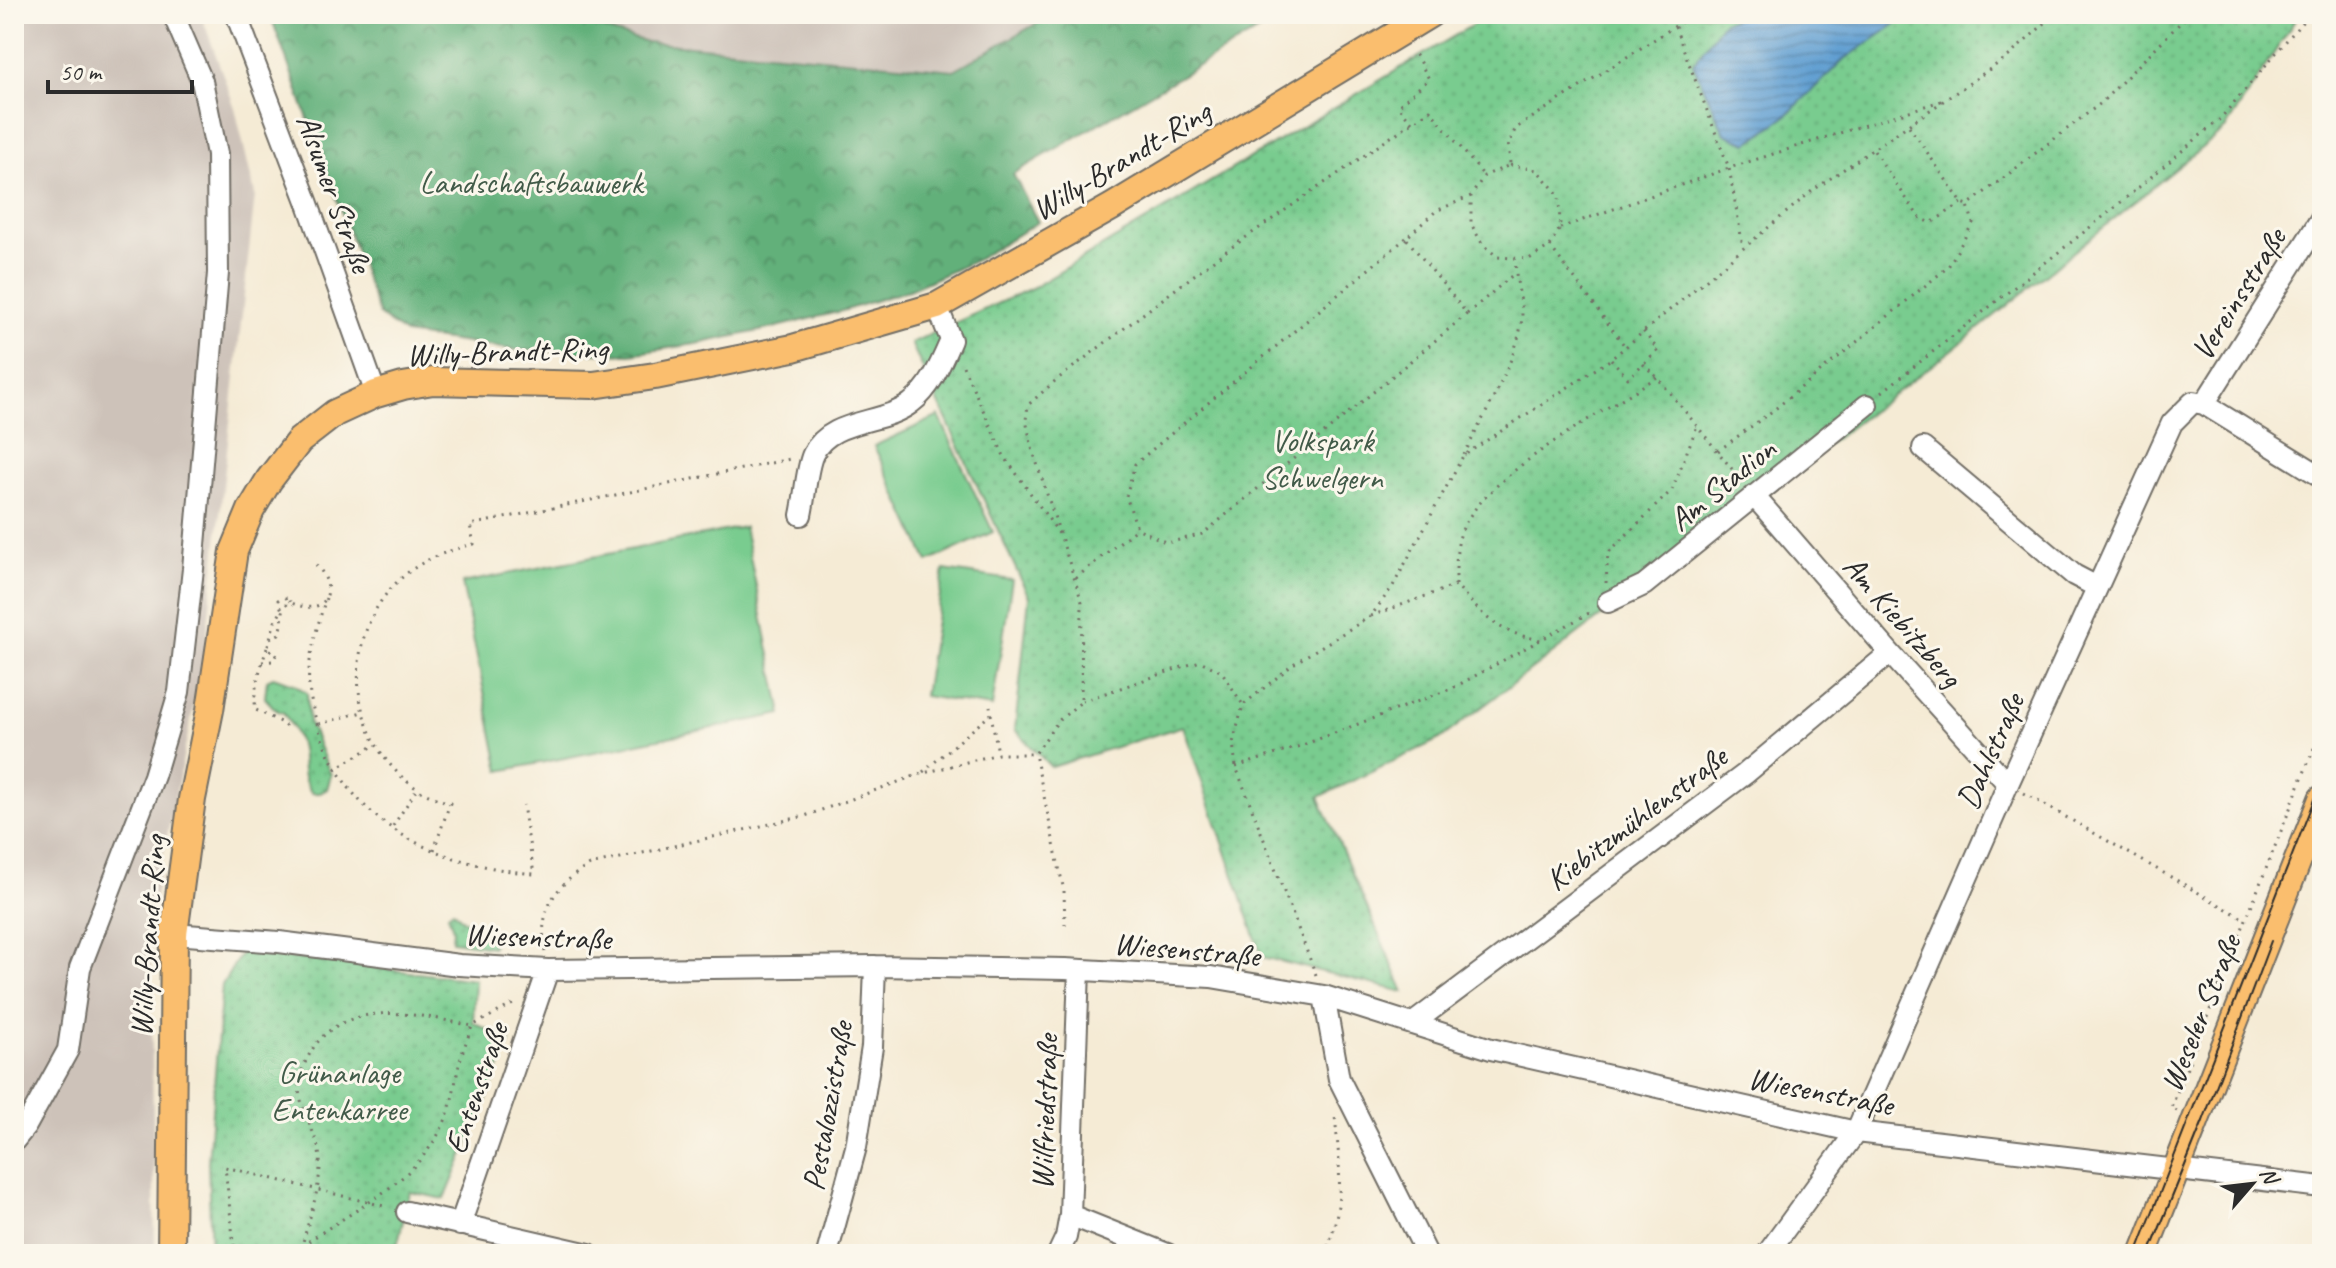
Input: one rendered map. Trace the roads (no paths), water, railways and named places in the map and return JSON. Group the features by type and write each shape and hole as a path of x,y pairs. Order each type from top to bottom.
{"main road":[{"name":"Willy-Brandt-Ring","path":"171,1254 174,934 192,799 210,710 234,551 251,510 299,441 335,413 376,394 433,381 593,385 655,376 793,348 937,306 1112,207 1430,14"},
{"name":"Weseler Straße","path":"2143,1254 2322,799"}],"street":[{"path":"14,1141 26,1126 68,1050 80,968 154,776 179,692 193,569 218,273 217,154 202,81 173,14"},
{"name":"Alsumer Straße","path":"236,14 376,394"},
{"name":"Vereinsstraße","path":"2204,404 2322,217"},
{"path":"801,515 813,454 827,436 849,426 887,417 911,404 937,372 951,340 937,306"},
{"name":"Dahlstraße","path":"1767,1254 1856,1132 2008,784 2172,423 2193,402 2204,404"},
{"path":"2204,404 2322,477"},
{"name":"Am Stadion","path":"1608,602 1644,585 1867,405"},
{"path":"1923,448 2074,575 2097,587"},
{"name":"Am Kiebitzberg","path":"1755,497 2008,784"},
{"name":"Kiebitzmühlenstraße","path":"1412,1024 1745,774 1890,653"},
{"name":"Wiesenstraße","path":"174,934 279,942 459,965 545,980 875,966 1079,970 1211,977 1324,996 1491,1049 1856,1132 2322,1187"},
{"name":"Pestalozzistraße","path":"827,1254 856,1147 872,1047 875,966"},
{"name":"Wilfriedstraße","path":"1058,1254 1066,1237 1070,1215 1079,970"},
{"name":"Entenstraße","path":"460,1225 545,980"},
{"path":"1324,996 1339,1079 1427,1254"},
{"path":"407,1212 589,1254"},
{"path":"1070,1215 1167,1254"}],"water":[{"path":"1754,14 1910,14 1842,61 1786,116 1748,143 1725,134 1693,64 1723,22"}],"tram line":[{"path":"2136,1254 2322,779"},
{"path":"2149,1254 2271,941"}],"park label":[{"name":"Landschaftsbauwerk","path":"531,182"},
{"name":"Volkspark Schwelgern","path":"1322,458"},
{"name":"Grünanlage Entenkarree","path":"339,1090"}]}
